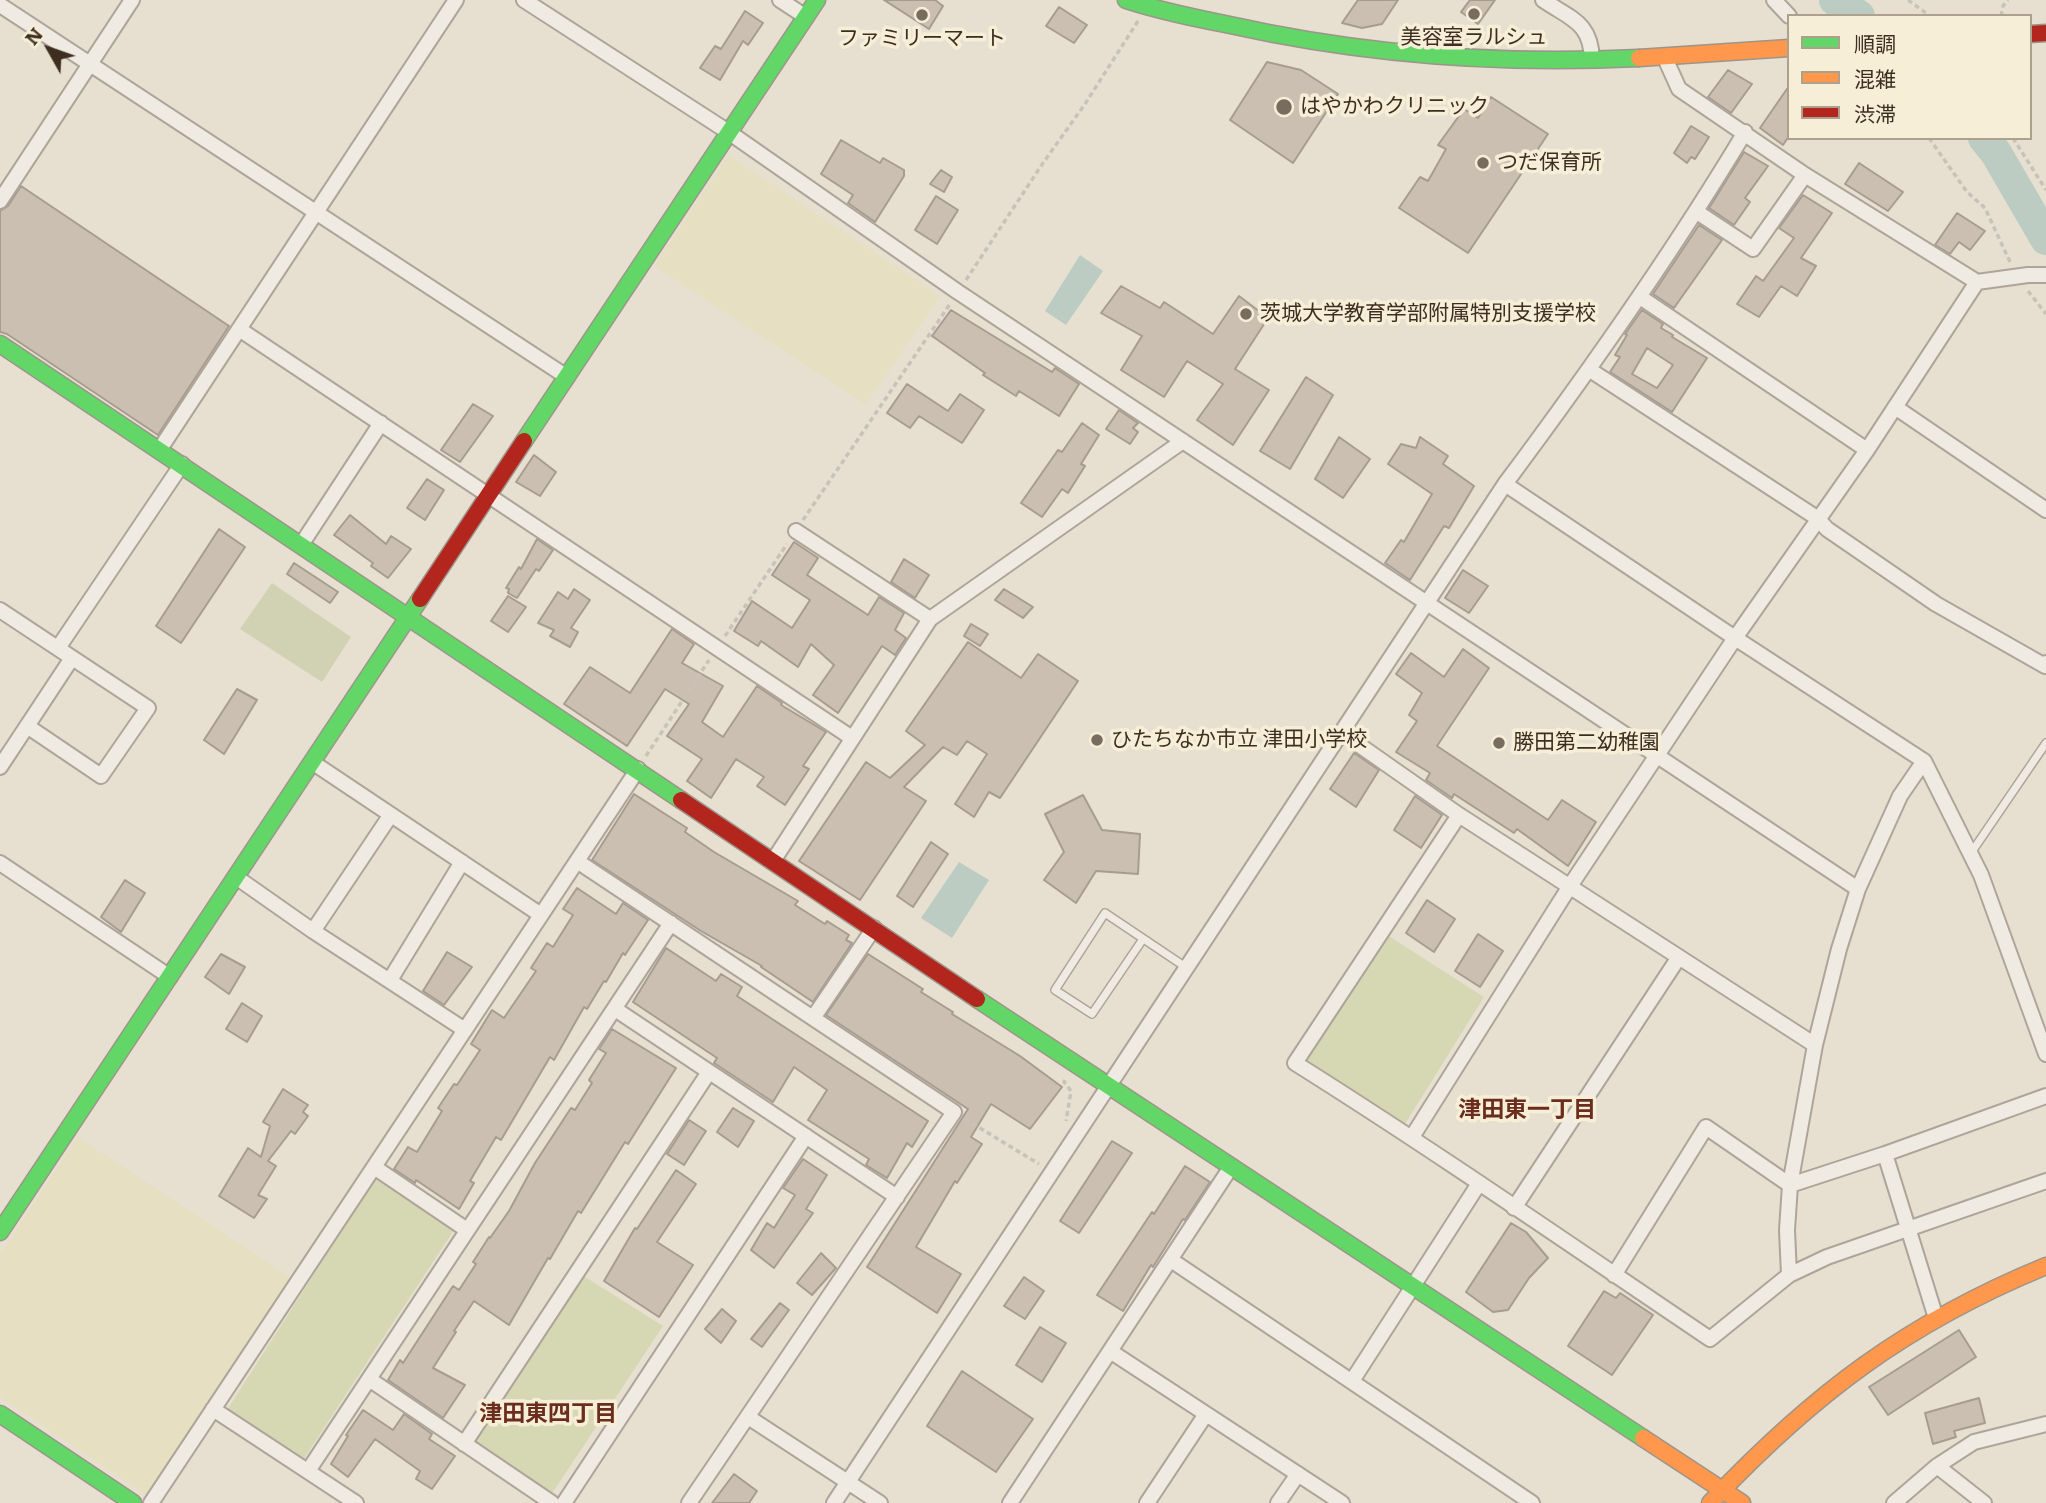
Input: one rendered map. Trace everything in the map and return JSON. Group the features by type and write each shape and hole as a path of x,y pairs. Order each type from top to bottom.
{"street":[{"path":"0,201 132,0"},
{"path":"160,449 456,0"},
{"path":"524,0 730,133 958,292 1858,889"},
{"path":"780,0 806,17"},
{"path":"0,1232 817,0"},
{"path":"1126,0 1284,37 1368,51 1484,60 1592,60 1787,48"},
{"path":"1543,0 1585,28 1592,45 1592,60"},
{"path":"1774,0 1787,14"},
{"path":"0,5 567,377"},
{"path":"1664,56 1679,89 1805,175 1977,282 2046,275"},
{"path":"834,1503 1505,484 1590,370 1640,297 1697,212 1745,132"},
{"path":"1697,212 1753,249 1805,175"},
{"path":"1412,1137 1657,755 1817,518 1867,450 1977,282"},
{"path":"1640,297 1867,450"},
{"path":"239,329 852,738"},
{"path":"0,344 1109,1087 1742,1503"},
{"path":"1590,370 1817,518 1827,529 1936,604 2045,666 2046,663"},
{"path":"1895,407 2046,510"},
{"path":"301,545 381,423"},
{"path":"773,861 930,619 1183,441"},
{"path":"58,648 182,464"},
{"path":"1505,484 1924,761 1981,875 2046,1054"},
{"path":"796,531 930,619"},
{"path":"0,610 148,708 101,776 27,726"},
{"path":"0,766 72,658"},
{"path":"1342,733 1460,815 1815,1045"},
{"path":"1789,1275 1787,1230 1790,1185 1815,1045 1839,949 1858,889 1900,796 1924,761"},
{"path":"312,762 541,915"},
{"path":"150,1503 638,769"},
{"path":"1460,815 1294,1063 1412,1137 1478,1185 1710,1339 1789,1275 1827,1257 2046,1181"},
{"path":"313,931 390,816"},
{"path":"577,861 954,1112 689,1503"},
{"path":"390,980 462,862"},
{"path":"0,863 170,977"},
{"path":"236,877 313,931 465,1030"},
{"path":"307,1471 671,923"},
{"path":"813,1018 874,928"},
{"path":"1514,1208 1679,957"},
{"path":"615,1009 897,1197"},
{"path":"464,1444 709,1072"},
{"path":"1790,1185 2046,1096"},
{"path":"1614,1275 1706,1127 1790,1185"},
{"path":"564,1503 806,1136"},
{"path":"1885,1154 1936,1318"},
{"path":"374,1167 467,1230"},
{"path":"1010,1503 1231,1167"},
{"path":"1352,1381 1478,1185"},
{"path":"1171,1260 1532,1503"},
{"path":"1710,1503 1762,1447 1804,1408 1857,1367 1936,1318 1990,1289 2046,1266"},
{"path":"1110,1351 1342,1503"},
{"path":"369,1379 552,1503"},
{"path":"213,1409 356,1503"},
{"path":"0,1414 133,1503"},
{"path":"1147,1503 1206,1414"},
{"path":"748,1417 880,1503"},
{"path":"1894,1503 1937,1466 1974,1442 2046,1424"},
{"path":"1937,1466 1984,1503"},
{"path":"1278,1503 1297,1474"}],"lane":[{"path":"1970,853 2046,743"},
{"path":"1143,939 1092,1014 1055,990 1105,914 1143,939 1187,968"}],"path":[{"path":"1908,0 1927,14"},
{"path":"958,292 1042,163 1085,104 1136,25 1146,3"},
{"path":"1930,140 1967,191 1985,208 2046,314"},
{"path":"2014,140 2046,190"},
{"path":"1065,1125 1071,1091 1064,1082 1078,1065"},
{"path":"954,1112 1040,1165 1046,1155"}],"shaded area":[{"path":"728,155 940,296 866,405 654,266"},
{"path":"1080,255 1103,271 1066,325 1045,311"},
{"path":"959,862 989,880 952,938 921,918"},
{"path":"78,1137 292,1278 146,1495 0,1397 0,1254"}],"green space":[{"path":"272,583 351,637 322,682 240,629"},
{"path":"1387,935 1484,997 1405,1124 1304,1061"},
{"path":"375,1179 454,1230 301,1463 227,1410"},
{"path":"582,1275 663,1326 551,1495 472,1444"}],"building":[{"name":"ファミリーマート","path":"884,0 935,0 943,6 929,29"},
{"path":"1358,0 1398,0 1382,24 1362,28 1342,23"},
{"name":"美容室ラルシュ","path":"1470,0 1495,0 1478,24 1461,12"},
{"path":"1059,7 1087,25 1074,43 1046,26"},
{"path":"745,11 763,23 748,45 743,41 720,80 700,68 715,46 721,49"},
{"name":"はやかわクリニック","path":"1267,62 1301,70 1338,94 1293,163 1230,120"},
{"path":"1728,70 1752,84 1731,113 1708,97"},
{"path":"1787,89 1787,139 1783,145 1760,128"},
{"name":"つだ保育所","path":"1491,97 1548,134 1468,253 1399,208 1420,177 1428,181 1446,149 1438,145 1464,109 1478,118"},
{"path":"1691,126 1709,137 1695,159 1691,157 1687,163 1674,153"},
{"path":"841,140 880,163 883,158 904,170 904,176 875,222 848,203 853,195 821,174"},
{"path":"1744,152 1768,166 1745,198 1750,202 1734,225 1709,208"},
{"path":"1859,163 1903,192 1888,211 1845,184"},
{"path":"941,170 952,177 944,192 930,184"},
{"path":"21,186 229,326 158,435 7,334 0,332 0,211 8,206"},
{"path":"1803,195 1832,213 1801,258 1816,266 1797,296 1781,286 1759,317 1737,304 1756,276 1763,281 1794,238 1779,228"},
{"path":"936,196 958,210 937,244 915,230"},
{"path":"1957,213 1985,231 1970,250 1959,242 1950,254 1935,245"},
{"path":"1699,225 1722,240 1674,308 1653,294"},
{"path":"1121,286 1160,308 1164,302 1213,334 1239,296 1268,318 1235,369 1269,390 1233,445 1197,420 1223,384 1187,361 1164,397 1121,370 1142,336 1101,313"},
{"path":"951,310 1052,372 1055,368 1079,384 1059,416 1019,391 1016,396 932,336"},
{"path":"1642,310 1663,324 1661,328 1673,335 1672,337 1707,358 1672,412 1610,372 1620,357 1615,355 1627,335 1625,334","holes":["1647,348 1673,365 1657,388 1632,374"]},
{"path":"1306,377 1333,395 1290,469 1260,451"},
{"path":"907,384 948,411 960,394 984,410 962,443 919,416 910,428 887,413"},
{"path":"473,404 493,416 460,462 441,450"},
{"path":"1119,410 1138,423 1133,428 1138,432 1130,444 1106,429"},
{"path":"1082,423 1099,435 1081,464 1085,466 1068,493 1062,489 1042,517 1021,503 1058,450 1062,452"},
{"path":"1339,437 1370,459 1343,498 1315,479"},
{"path":"1420,437 1448,456 1443,464 1474,486 1449,528 1444,526 1410,580 1385,563 1401,540 1404,542 1432,494 1388,464 1401,444 1416,448"},
{"path":"534,455 556,472 540,496 516,482"},
{"path":"427,479 444,490 425,520 407,508"},
{"path":"350,515 386,544 391,536 411,549 388,578 371,566 373,563 334,535"},
{"path":"219,529 245,547 181,643 156,626"},
{"path":"537,539 553,550 539,571 536,569 517,598 508,593 509,589 506,588 519,567 521,569"},
{"path":"794,542 818,558 807,575 868,615 879,597 904,613 895,630 906,638 895,655 882,646 838,713 813,695 834,665 811,644 798,667 761,641 758,646 734,631 752,601 792,628 810,600 772,575"},
{"path":"904,559 929,575 915,598 891,582"},
{"path":"294,563 338,592 330,603 287,574"},
{"path":"1463,570 1488,586 1469,613 1445,598"},
{"path":"574,589 590,600 571,628 578,632 570,647 550,636 554,630 538,623 558,592 568,599"},
{"path":"1004,589 1033,607 1023,618 995,600"},
{"path":"508,596 526,607 508,632 491,621"},
{"path":"971,624 988,634 980,646 964,636"},
{"path":"672,629 694,644 682,663 723,686 702,722 723,737 757,686 782,703 781,705 826,732 803,766 809,769 785,805 757,786 764,777 736,759 711,798 687,781 702,759 667,736 689,704 665,689 627,746 564,704 590,667 630,693"},
{"path":"968,642 1021,678 1038,654 1078,681 1000,798 989,792 974,817 955,804 987,754 967,741 957,755 943,747 904,787 926,801 860,900 799,861 866,762 890,778 925,745 906,731"},
{"path":"1463,649 1489,668 1437,746 1548,820 1562,800 1596,822 1568,866 1517,829 1514,833 1454,794 1452,798 1426,780 1430,773 1396,752 1417,721 1409,715 1422,693 1396,674 1411,653 1444,677"},
{"path":"237,689 257,700 224,754 204,740"},
{"path":"1354,753 1379,770 1356,807 1330,789"},
{"path":"634,794 687,828 685,832 714,852 798,901 795,905 825,924 827,921 849,935 846,940 852,943 813,1002 762,966 701,931 592,860"},
{"path":"1083,795 1102,830 1140,834 1138,874 1096,871 1076,903 1044,880 1064,852 1045,814"},
{"path":"1415,796 1442,815 1421,848 1394,830"},
{"path":"931,842 948,854 913,907 897,896"},
{"path":"125,880 145,893 121,932 101,917"},
{"path":"577,888 616,914 623,903 648,920 587,1009 584,1007 554,1060 550,1057 501,1140 496,1137 470,1181 474,1183 459,1209 416,1180 415,1183 394,1169 408,1147 417,1152 442,1111 438,1108 480,1050 471,1044 492,1010 504,1018 536,971 531,968 547,943 553,947 573,915 563,909"},
{"path":"1427,900 1455,919 1434,952 1406,933"},
{"path":"1478,934 1503,951 1480,987 1455,971"},
{"path":"666,948 716,981 721,974 742,987 737,996 928,1121 912,1147 907,1143 887,1178 866,1165 869,1159 808,1120 827,1090 794,1067 773,1102 714,1063 717,1058 633,1002"},
{"path":"447,952 472,967 444,1005 423,991"},
{"path":"221,954 245,967 229,994 205,977"},
{"path":"868,954 923,989 921,992 953,1012 952,1014 1020,1056 1062,1087 1030,1129 991,1104 971,1137 982,1144 957,1183 955,1181 916,1247 961,1274 937,1313 867,1267 968,1109 826,1015"},
{"path":"242,1003 262,1016 247,1042 226,1029"},
{"path":"612,1029 676,1068 628,1144 625,1142 581,1213 578,1211 509,1325 474,1301 454,1331 456,1332 433,1368 465,1385 443,1418 388,1380 400,1360 403,1363 453,1286 459,1290 476,1264 473,1262 509,1211 535,1163 571,1108 575,1110 606,1053 599,1049"},
{"path":"283,1089 308,1105 303,1112 308,1116 295,1134 291,1131 268,1161 276,1166 258,1195 267,1199 254,1218 219,1196 248,1148 261,1157 270,1126 263,1122"},
{"path":"733,1108 754,1121 738,1147 717,1132"},
{"path":"689,1120 706,1131 684,1165 667,1154"},
{"path":"1112,1141 1132,1153 1079,1233 1060,1221"},
{"path":"803,1159 827,1175 806,1209 813,1213 774,1268 751,1250 767,1223 774,1228 795,1195 783,1188"},
{"path":"1185,1166 1210,1182 1153,1267 1151,1265 1123,1311 1097,1295"},
{"path":"676,1170 696,1184 657,1242 693,1265 659,1317 604,1281 635,1228 637,1229"},
{"path":"1511,1223 1526,1232 1548,1258 1529,1278 1508,1310 1493,1312 1466,1292"},
{"path":"821,1253 836,1268 812,1295 797,1283"},
{"path":"1024,1277 1044,1291 1025,1319 1004,1306"},
{"path":"1604,1291 1616,1298 1620,1293 1653,1315 1612,1375 1568,1346"},
{"path":"780,1303 789,1310 762,1347 751,1339"},
{"path":"722,1309 736,1321 721,1343 705,1329"},
{"path":"1040,1327 1066,1343 1042,1382 1016,1365"},
{"path":"1959,1330 1976,1357 1888,1415 1869,1387"},
{"path":"962,1371 1033,1419 996,1472 927,1426"},
{"path":"1979,1398 1985,1423 1954,1431 1956,1437 1933,1444 1925,1413"},
{"path":"363,1410 393,1430 404,1414 432,1434 429,1439 455,1456 432,1489 416,1479 420,1471 375,1439 348,1477 331,1464"},
{"path":"734,1474 757,1491 749,1503 712,1503"}],"waterway":[{"path":"1835,0 1856,14"},
{"path":"1986,140 1996,153 2046,239"}],"traffic: fast":[{"path":"524,441 817,0"},
{"path":"1126,0 1178,14 1281,35 1382,50 1484,59 1639,58"},
{"path":"0,344 681,800"},
{"path":"0,1232 420,599"},
{"path":"977,999 1643,1438"},
{"path":"0,1414 133,1503"}],"traffic: slow":[{"path":"1639,58 1787,48"},
{"path":"1710,1503 1786,1428 1864,1365 1949,1312 2046,1266"},
{"path":"1643,1438 1742,1503"}],"traffic: jam":[{"path":"2032,34 2046,33"},
{"path":"420,599 524,441"},
{"path":"681,800 977,999"}],"place":[{"name":"美容室ラルシュ","path":"1474,14"},
{"name":"ファミリーマート","path":"922,15"},
{"name":"はやかわクリニック","path":"1284,107"},
{"name":"つだ保育所","path":"1483,163"},
{"name":"茨城大学教育学部附属特別支援学校","path":"1246,314"},
{"name":"ひたちなか市立 津田小学校","path":"1097,740"},
{"name":"勝田第二幼稚園","path":"1499,743"}],"district":[{"name":"津田東一丁目","path":"1527,1110"},
{"name":"津田東四丁目","path":"548,1414"}]}
